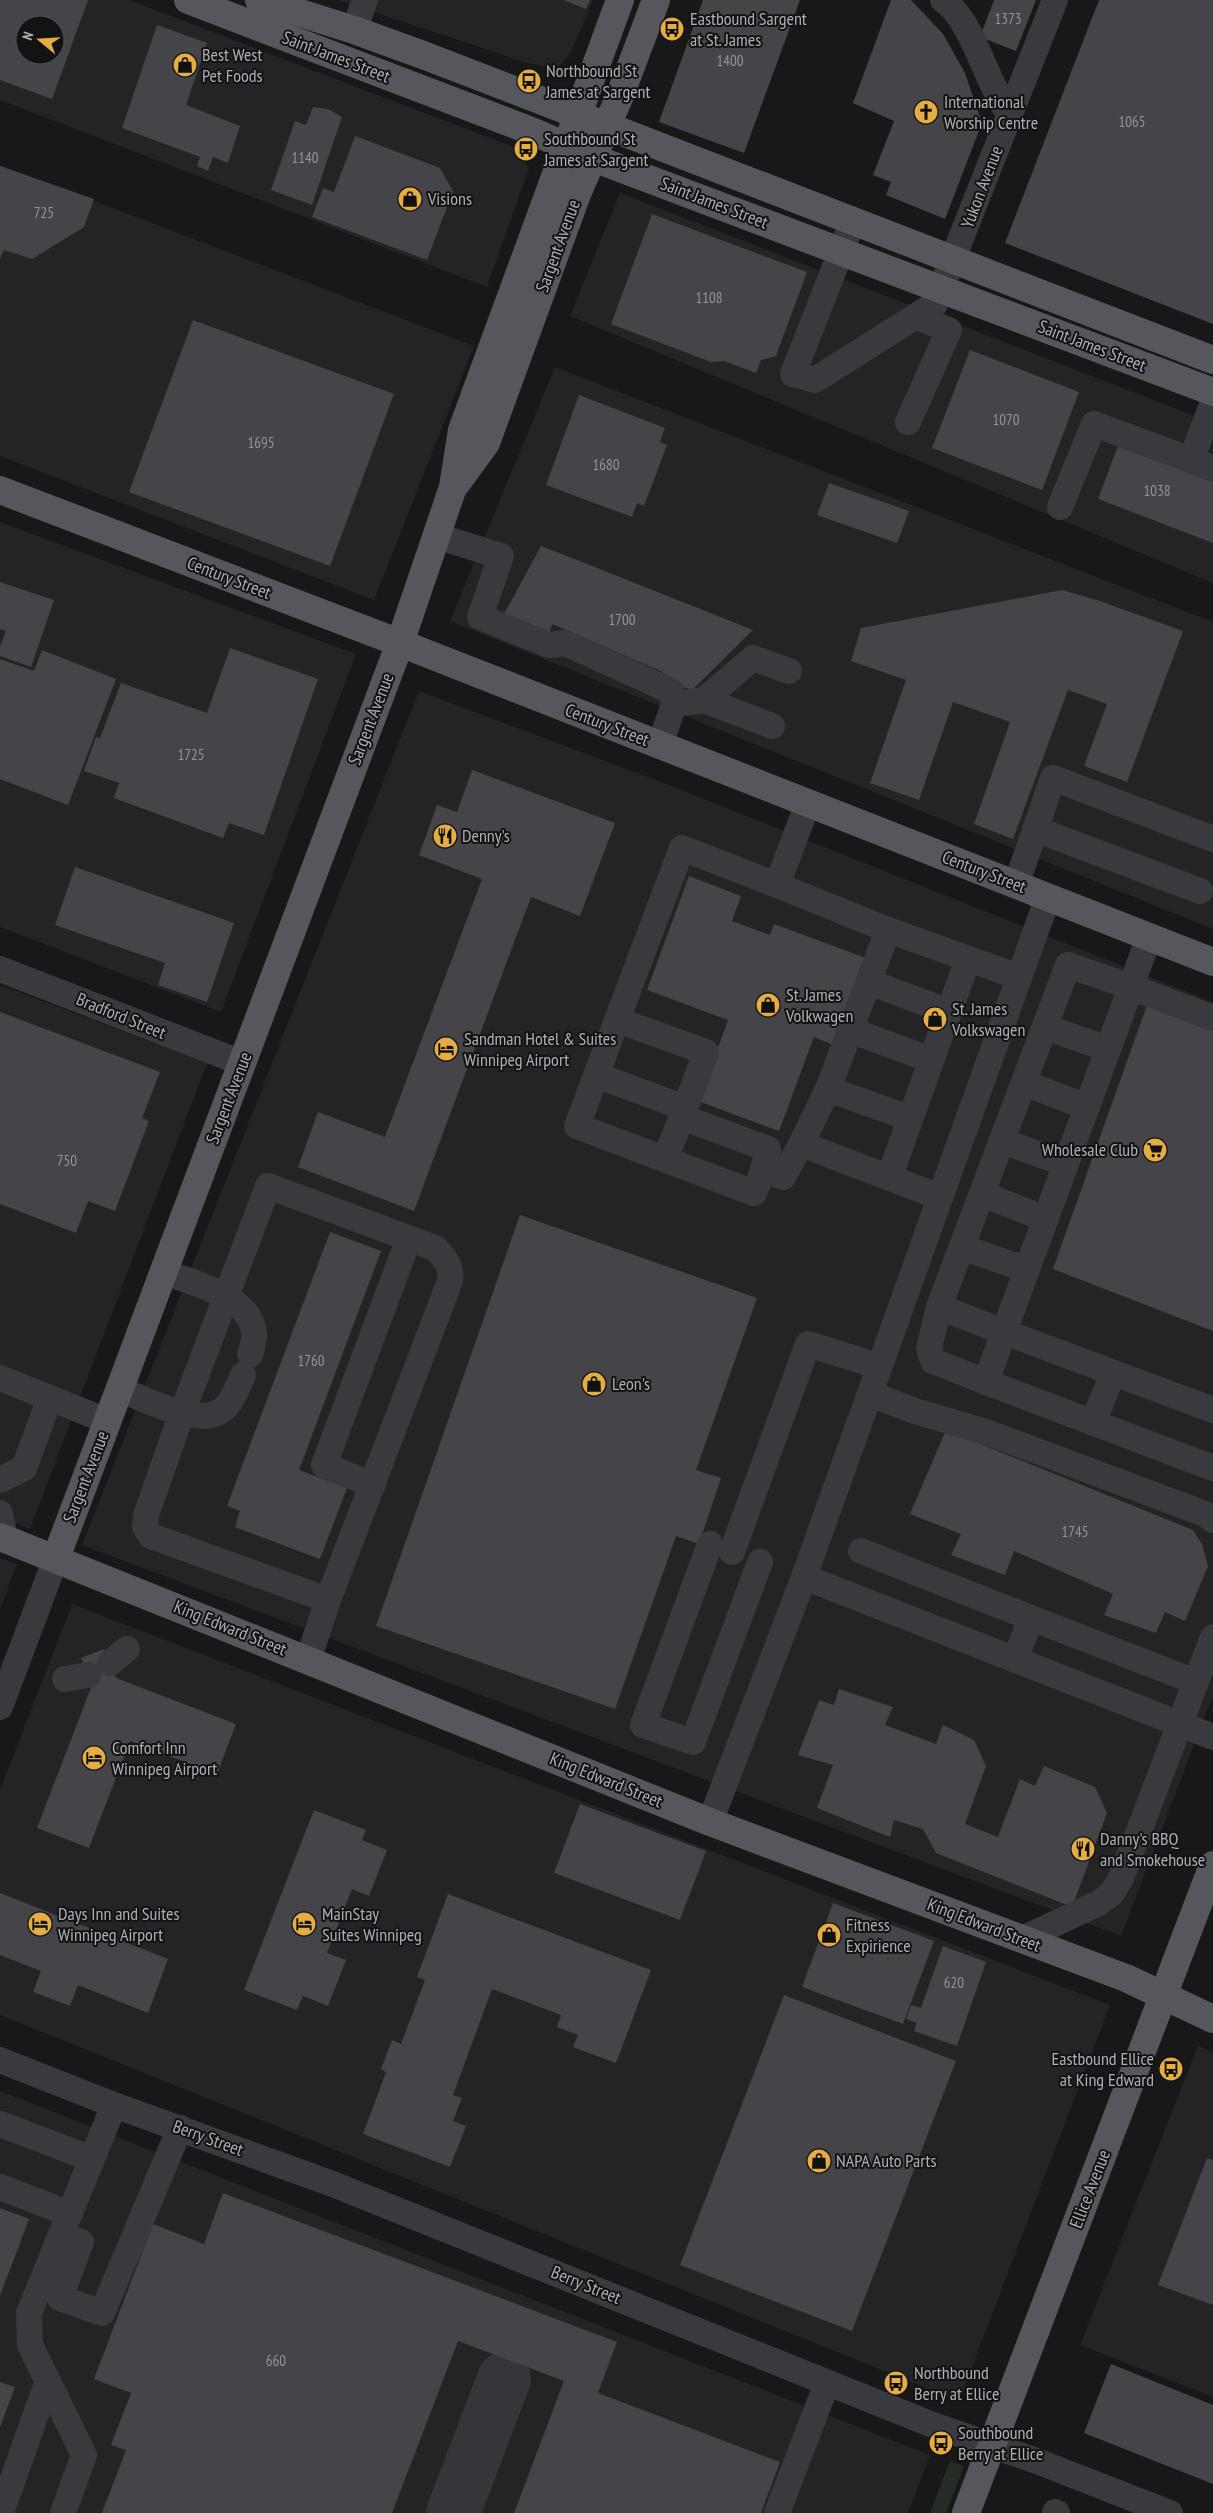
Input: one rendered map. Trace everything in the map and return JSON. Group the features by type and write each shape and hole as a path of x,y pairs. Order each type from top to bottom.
{"main road":[{"name":"Saint James Street","path":"188,0 565,145 593,158 1213,392"},
{"name":"Saint James Street","path":"259,0 354,30 578,114 1213,360"},
{"name":"Sargent Avenue","path":"56,1558 400,643 453,487 462,430 565,145 620,0"},
{"name":"Sargent Avenue","path":"453,487 486,442 576,194 607,126 656,0"},
{"name":"Century Street","path":"0,490 400,643 1213,962"},
{"name":"King Edward Street","path":"2,1529 56,1558 308,1660 710,1822 1126,1978 1164,1998 1213,2019"},
{"name":"Ellice Avenue","path":"966,2513 1164,1998 1213,1865"}],"street":[{"path":"354,30 365,0"},
{"path":"942,0 949,4 974,43 998,100 1010,116"},
{"name":"Yukon Avenue","path":"841,251 793,374 815,380 935,304 954,260 1055,0"},
{"path":"841,251 853,221"},
{"path":"908,422 949,330 916,317"},
{"path":"1060,507 1094,424 1202,464 1213,402"},
{"path":"436,536 501,556 480,617 549,645 565,643 671,691 674,704 660,745"},
{"path":"704,700 753,658 789,671"},
{"path":"674,704 704,700 772,726"},
{"path":"1016,885 1053,778 1213,839"},
{"path":"778,885 808,803"},
{"path":"1035,829 1200,892"},
{"path":"596,1075 768,1149 754,1194 577,1126 596,1075 682,848 888,930 1018,977"},
{"path":"710,1822 804,1577 870,1394 878,1366 1048,897"},
{"path":"763,1170 783,1177 801,1144 828,1089 888,930"},
{"path":"986,1382 1149,937"},
{"path":"888,1178 968,959"},
{"path":"1213,1018 1068,965 939,1307 929,1348 932,1361 1213,1468"},
{"name":"Bradford Street","path":"0,969 242,1063"},
{"path":"868,982 949,1012"},
{"path":"617,1020 706,1052 665,1159"},
{"path":"1045,1027 1108,1049"},
{"path":"850,1030 931,1060"},
{"path":"1024,1083 1087,1106"},
{"path":"828,1089 910,1118"},
{"path":"1002,1141 1066,1164"},
{"path":"801,1144 940,1197"},
{"path":"308,1660 328,1600 450,1281 452,1271 446,1260 434,1248 268,1186 182,1413 146,1515 145,1527 151,1536 328,1600"},
{"path":"982,1194 1046,1218"},
{"path":"373,1485 324,1465 409,1238"},
{"path":"962,1247 1027,1270"},
{"path":"120,1389 182,1413 203,1417 222,1411 236,1392 246,1365 254,1333 249,1317 240,1305 225,1296 164,1272"},
{"path":"939,1307 1213,1410"},
{"path":"760,1562 693,1742 644,1725 808,1344 878,1366"},
{"path":"1093,1423 1113,1373"},
{"path":"0,1378 108,1421"},
{"path":"870,1394 916,1411 986,1432 1205,1514 1213,1520"},
{"path":"0,1480 24,1468 50,1398"},
{"path":"861,1550 1196,1682"},
{"name":"Sargent Avenue","path":"0,1707 56,1558"},
{"path":"804,1577 1213,1737"},
{"path":"1015,1660 1031,1618"},
{"path":"1022,1939 1099,1903 1112,1893 1125,1865 1213,1637"},
{"name":"Berry Street","path":"0,2060 114,2105 330,2183 954,2434 992,2446 1161,2511"},
{"path":"63,2513 84,2455 30,2345 29,2313 114,2105"},
{"path":"0,2124 92,2159"},
{"path":"0,2187 65,2224 81,2242 60,2298 102,2313 180,2128"},
{"path":"1,2513 47,2382"},
{"path":"777,2513 827,2383"}],"shaded area":[{"path":"0,0 129,0 511,146 529,168 487,287 0,100"},
{"path":"338,0 593,0 571,52 557,69 524,62"},
{"path":"0,165 474,346 374,600 0,456"},
{"path":"620,193 1213,423 1213,583 570,316"},
{"path":"555,367 1213,622 1213,929 450,621"},
{"path":"0,522 356,654 221,1012 0,927"},
{"path":"419,691 669,785 1213,1002 1213,1695 1121,1936 82,1545"},
{"path":"0,985 207,1063 30,1529 0,1516"},
{"path":"0,1558 17,1564 0,1609"},
{"path":"72,1604 1110,2005 959,2401 0,2015 0,1790"},
{"path":"1198,2046 1213,2052 1213,2397 1080,2345"},
{"path":"0,2091 930,2455 908,2513 0,2513"},
{"path":"950,2461 964,2466 946,2513 930,2513"}],"building":[{"path":"0,0 88,0 65,63 65,15 15,15 15,65 64,65 52,99 0,80"},
{"path":"563,0 590,0 586,9"},
{"path":"703,0 800,0 744,153 659,122"},
{"name":"International Worship Centre","path":"891,0 911,0 943,34 965,73 982,123 945,219 886,195 891,182 873,175 894,121 853,103"},
{"path":"994,0 1036,0 1016,51 980,37"},
{"path":"1099,0 1213,0 1213,324 1005,243"},
{"path":"157,25 207,43 186,105 240,126 228,163 213,157 208,171 197,166 200,157 122,128"},
{"path":"313,107 328,109 342,117 312,205 271,190 295,121 306,125"},
{"path":"355,136 440,168 453,191 427,260 312,217 323,188 334,192"},
{"path":"0,166 94,199 84,227 32,259 4,250 0,259"},
{"path":"652,214 807,272 776,356 761,360 756,373 724,361 711,362 611,324"},
{"path":"193,320 394,394 330,566 129,492"},
{"path":"970,350 1079,392 1042,490 932,448"},
{"path":"579,395 665,428 660,442 667,445 644,506 637,503 632,517 546,485"},
{"path":"1118,446 1213,482 1213,543 1098,499"},
{"path":"829,483 909,511 897,543 817,515"},
{"path":"541,546 753,630 692,690 661,679 663,672 552,624 550,632 503,616"},
{"path":"0,582 54,600 31,667 0,656 0,646 6,631 0,629"},
{"path":"1062,590 1100,601 1183,631 1127,782 1084,766 1107,704 1068,690 1013,839 974,824 1010,722 953,702 919,800 870,783 906,680 851,661 861,628"},
{"path":"230,648 318,679 264,835 229,823 223,838 114,798 119,783 84,771 96,737 100,738 121,683 207,713"},
{"path":"42,650 116,679 68,805 0,779 0,659 34,671"},
{"path":"472,770 615,823 580,916 531,897 414,1211 298,1167 318,1112 385,1137 482,879 419,855 437,805 457,812"},
{"path":"75,867 234,923 207,1002 158,985 165,963 55,925"},
{"name":"St. James Volkwagen","path":"689,876 741,896 732,921 770,935 774,924 866,958 833,1045 814,1037 779,1131 698,1101 728,1020 647,990"},
{"name":"Wholesale Club","path":"1147,1005 1213,1030 1213,1331 1053,1269"},
{"path":"0,1012 160,1072 142,1118 149,1121 115,1211 88,1201 76,1233 0,1204"},
{"name":"Leon's","path":"520,1215 757,1298 696,1470 721,1478 699,1544 676,1536 615,1709 376,1626"},
{"path":"330,1232 381,1251 299,1470 347,1488 320,1559 235,1527 240,1511 227,1506"},
{"path":"946,1430 1193,1530 1202,1544 1208,1566 1185,1621 1165,1612 1156,1633 1104,1615 1113,1594 1014,1551 1005,1575 951,1555 961,1534 910,1514"},
{"name":"Comfort Inn Winnipeg Airport","path":"104,1649 116,1678 236,1724 217,1774 130,1741 89,1848 37,1828 92,1685 81,1658"},
{"path":"839,1689 893,1707 885,1725 936,1744 943,1725 974,1740 986,1766 965,1824 998,1837 1020,1779 1035,1786 1044,1766 1095,1787 1107,1813 1072,1907 936,1853 923,1829 894,1820 890,1837 817,1808 833,1765 798,1755 819,1700 834,1705"},
{"path":"580,1804 706,1851 680,1920 554,1873"},
{"name":"MainStay Suites Winnipeg","path":"314,1810 366,1830 362,1840 387,1850 369,1896 352,1889 327,1953 346,1960 328,2006 303,1996 297,2010 244,1990"},
{"name":"Days Inn and Suites Winnipeg Airport","path":"0,1893 168,1959 148,2013 78,1985 70,2006 33,1992 41,1971 0,1955"},
{"path":"448,1894 651,1970 616,2063 573,2047 578,2035 557,2027 561,2015 492,1989 453,2095 462,2098 453,2121 466,2126 450,2167 363,2134 386,2072 381,2069 392,2040 401,2044 425,1980 417,1977"},
{"path":"833,1903 934,1941 903,2024 802,1987"},
{"path":"943,1946 986,1962 957,2046 914,2031 917,2023 906,2019 911,2005 921,2008"},
{"name":"NAPA Auto Parts","path":"784,1995 956,2061 852,2331 680,2265"},
{"path":"1207,2158 1213,2160 1213,2305 1158,2285"},
{"path":"223,2193 617,2342 598,2393 780,2462 761,2513 514,2513 564,2381 458,2341 392,2513 102,2513 126,2450 111,2445 131,2393 94,2379 153,2224 204,2244"},
{"path":"0,2208 29,2219 0,2296"},
{"path":"1111,2364 1213,2405 1213,2484 1084,2433"},
{"path":"0,2382 15,2387 0,2427"}],"taxiway":[{"path":"453,2513 504,2379"}],"place":[{"name":"Eastbound Sargent at St. James","path":"672,29"},
{"name":"Best West Pet Foods","path":"185,65"},
{"name":"Northbound St James at Sargent","path":"529,81"},
{"name":"International Worship Centre","path":"926,112"},
{"name":"Southbound St James at Sargent","path":"526,149"},
{"name":"Visions","path":"410,199"},
{"name":"Denny's","path":"445,836"},
{"name":"St. James Volkwagen","path":"768,1005"},
{"name":"St. James Volkswagen","path":"935,1019"},
{"name":"Sandman Hotel & Suites Winnipeg Airport","path":"446,1049"},
{"name":"Wholesale Club","path":"1155,1150"},
{"name":"Leon's","path":"594,1384"},
{"name":"Comfort Inn Winnipeg Airport","path":"94,1758"},
{"name":"Danny's BBQ and Smokehouse","path":"1083,1849"},
{"name":"Days Inn and Suites Winnipeg Airport","path":"40,1924"},
{"name":"MainStay Suites Winnipeg","path":"304,1924"},
{"name":"Fitness Expirience","path":"829,1935"},
{"name":"Eastbound Ellice at King Edward","path":"1171,2069"},
{"name":"NAPA Auto Parts","path":"819,2161"},
{"name":"Northbound Berry at Ellice","path":"896,2383"},
{"name":"Southbound Berry at Ellice","path":"941,2443"}]}
